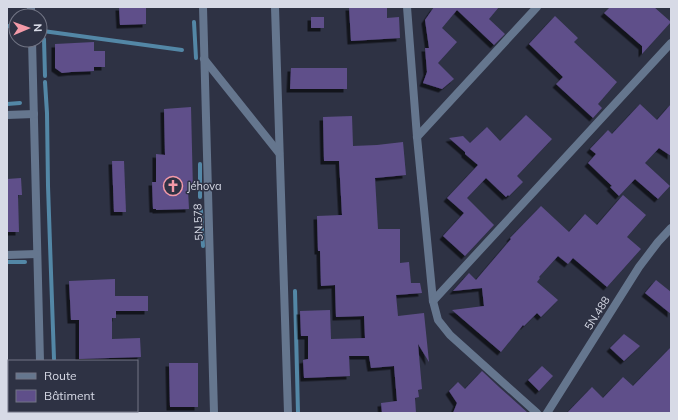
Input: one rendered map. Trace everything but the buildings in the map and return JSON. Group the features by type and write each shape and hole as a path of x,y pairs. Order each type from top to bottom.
{"street":[{"name":"5N.578","path":"203,7 214,413"},
{"path":"275,7 288,413"},
{"path":"407,7 417,137 433,301 438,320 450,335 537,413"},
{"path":"417,137 537,7"},
{"path":"433,301 671,44"},
{"path":"32,48 40,360"},
{"path":"204,59 279,152"},
{"path":"7,115 34,114"},
{"name":"5N.488","path":"547,413 639,267 671,228"},
{"path":"7,255 37,254"}],"waterway":[{"path":"194,22 196,58"},
{"path":"48,32 182,50"},
{"path":"44,48 45,76"},
{"path":"45,82 54,359"},
{"path":"7,104 20,103"},
{"path":"200,164 200,197"},
{"path":"201,210 203,246"},
{"path":"7,262 25,262"},
{"path":"295,291 298,413"}],"place":[{"name":"Jéhova","path":"173,186"}]}
